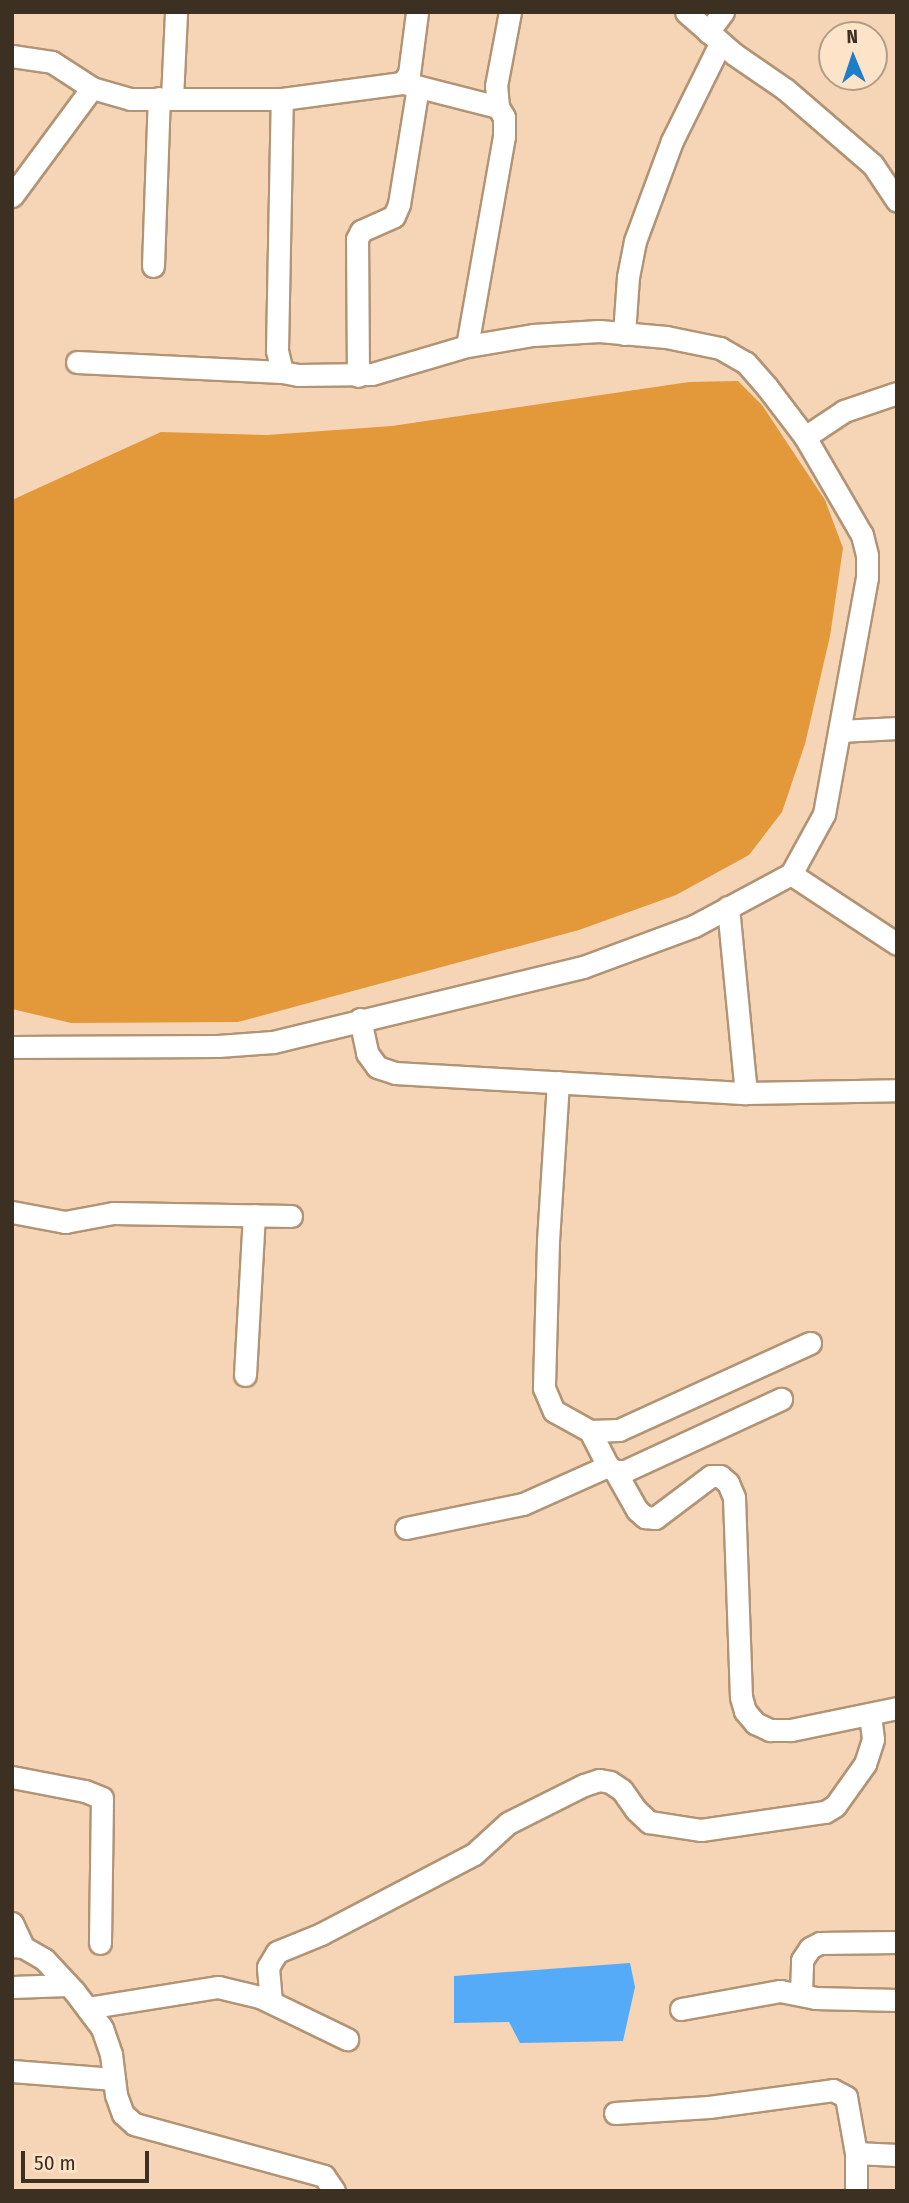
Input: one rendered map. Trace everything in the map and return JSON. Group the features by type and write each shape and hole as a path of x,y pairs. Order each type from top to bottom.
{"street":[{"path":"153,267 166,98 176,12"},
{"path":"358,376 357,239 361,230 394,216 399,204 409,74 417,12"},
{"path":"467,346 504,136 504,117 498,107 496,86 510,12"},
{"path":"686,12 714,38 785,89 873,164 897,201"},
{"path":"624,334 628,277 635,242 723,12"},
{"path":"12,56 52,62 92,88 130,99 282,99 410,85 498,107"},
{"path":"12,196 92,88"},
{"path":"282,99 277,351 282,372"},
{"path":"12,1047 232,1045 273,1042 583,967 694,926 791,874 824,814 867,577 867,555 862,535 805,437 768,387 734,354 666,337 559,333 467,346 358,376 78,362"},
{"path":"805,437 844,411 897,393"},
{"path":"840,731 897,729"},
{"path":"791,874 897,944"},
{"path":"728,907 746,1093"},
{"path":"360,1019 368,1052 377,1067 395,1073 746,1093 897,1090"},
{"path":"558,1082 548,1242 544,1388 554,1411 590,1431 637,1510 645,1517 655,1518 711,1476 720,1476 728,1483 734,1496 741,1697 746,1711 755,1723 770,1730 791,1730 897,1708"},
{"path":"12,1212 65,1222 113,1213 291,1216"},
{"path":"245,1375 254,1214"},
{"path":"590,1431 618,1430 810,1343"},
{"path":"406,1528 523,1504 612,1468 625,1471 781,1399"},
{"path":"271,2002 268,1967 277,1952 321,1934 474,1854 508,1823 599,1780 610,1782 622,1790 636,1810 649,1822 667,1826 701,1830 825,1812 835,1806 865,1764 873,1739 870,1714"},
{"path":"12,1777 85,1791 102,1798 100,1942"},
{"path":"12,1923 18,1947 44,1959 87,2008 107,2039 123,2114 134,2124 324,2176 334,2191"},
{"path":"802,1993 802,1960 810,1948 820,1943 897,1942"},
{"path":"12,1987 67,1985"},
{"path":"87,2008 218,1987 271,2002 347,2039"},
{"path":"681,2009 780,1990 815,1998 897,2000"},
{"path":"12,2071 114,2079"},
{"path":"615,2113 709,2107 834,2091 846,2097 856,2153 856,2191"},
{"path":"856,2153 897,2155"}],"shaded area":[{"path":"738,381 762,405 825,500 843,548 830,636 805,744 782,812 749,855 676,895 579,930 238,1022 71,1023 12,1009 12,500 161,432 267,435 392,426 689,382"}],"water":[{"path":"630,1963 635,1987 623,2041 520,2043 509,2022 454,2023 454,1976"}]}
